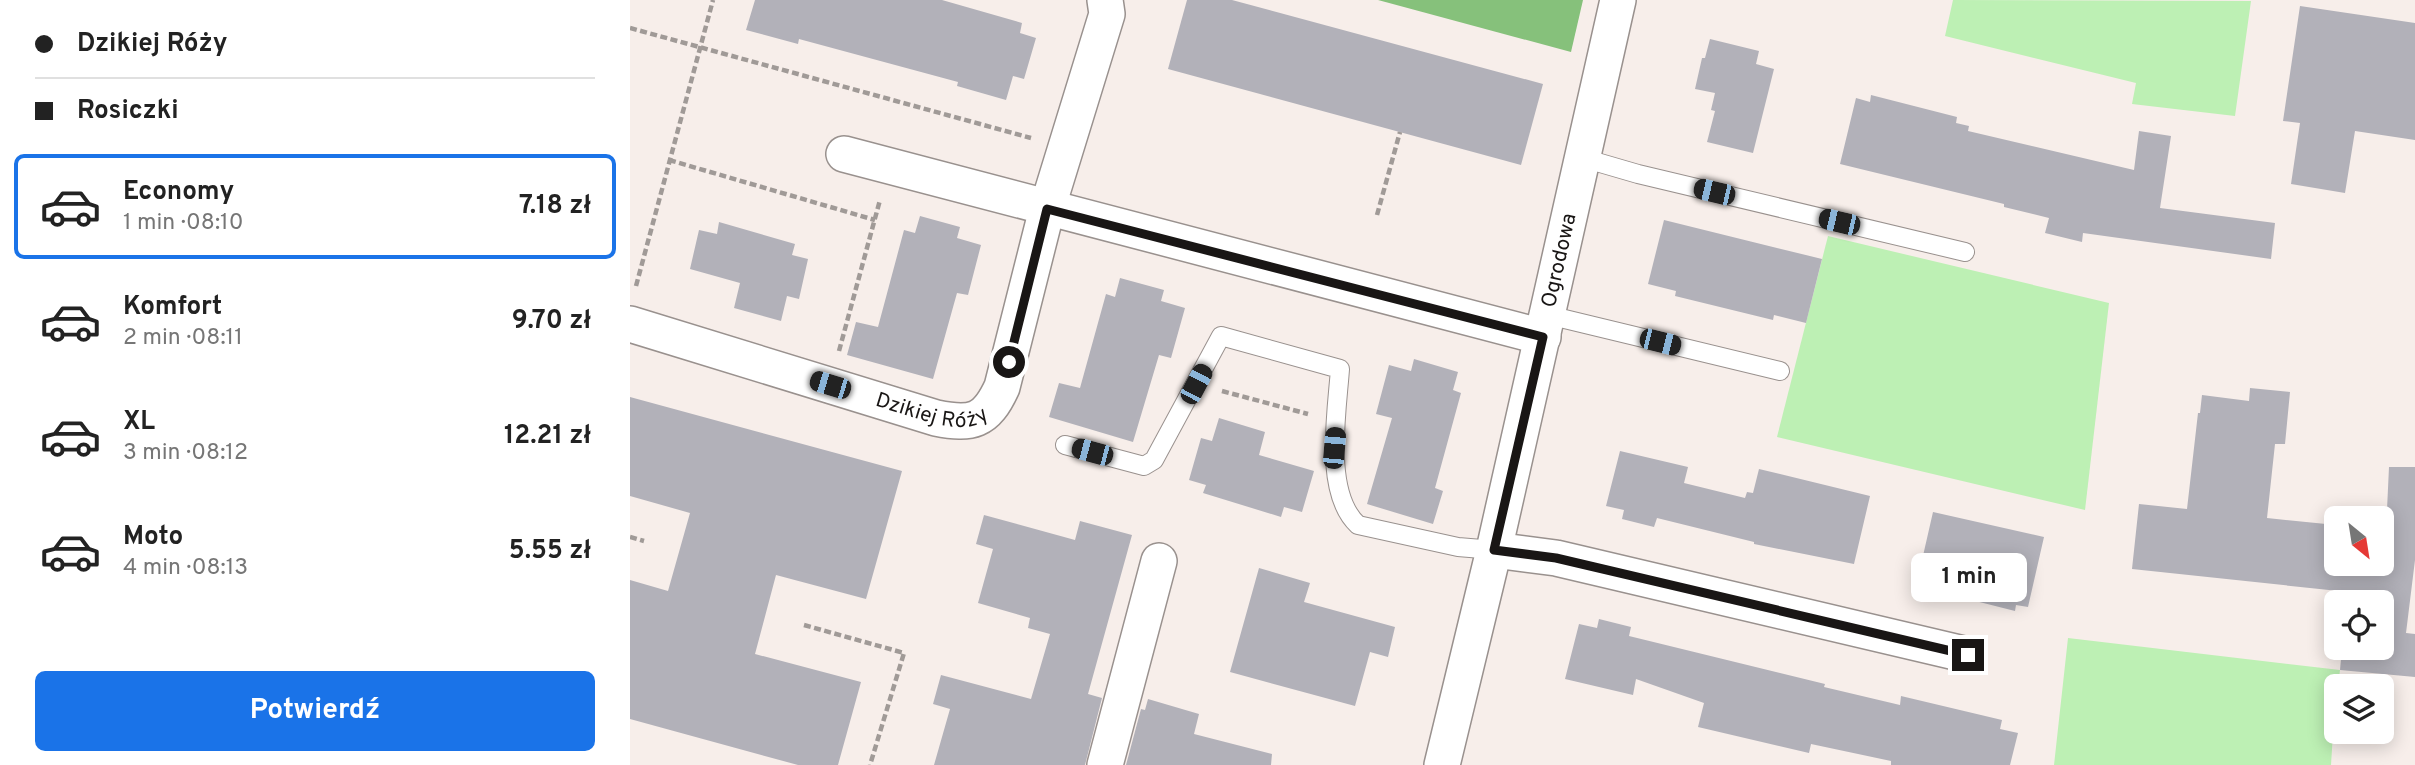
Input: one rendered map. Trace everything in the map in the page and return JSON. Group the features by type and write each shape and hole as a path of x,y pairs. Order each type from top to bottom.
{"street":[{"name":"Dzikiej Róży","path":"632,309 830,385 936,418 962,423 978,419 994,404 1002,387 1047,209 1107,14 1105,0"},
{"name":"Ogrodowa","path":"1441,765 1546,326 1618,0"},
{"path":"844,154 1047,209 1546,326"},
{"path":"1494,550 1556,558 1968,655"},
{"path":"1105,765 1159,561"}],"lane":[{"path":"1583,158 1638,174 1965,252"},
{"path":"1546,326 1780,371"},
{"path":"1066,444 1144,466 1154,460 1221,336 1340,369 1334,448 1342,503 1349,517 1358,525 1458,547 1494,550"}],"path":[{"path":"632,309 713,0"},
{"path":"630,28 1066,147"},
{"path":"1377,215 1400,132"},
{"path":"669,160 875,220"},
{"path":"830,385 890,166"},
{"path":"1196,384 1336,422"},
{"path":"630,537 644,541"},
{"path":"804,625 904,653 870,765"}],"green space":[{"path":"1378,0 1583,0 1571,52"},
{"path":"1953,0 2251,1 2235,116 2132,104 2136,83 1945,36"},
{"path":"1828,236 2109,303 2085,510 1777,437"},
{"path":"2068,638 2340,670 2340,674 2324,674 2324,744 2332,744 2331,765 2054,765"}],"building":[{"path":"755,0 942,0 1022,23 1020,33 1036,38 1024,79 1013,76 1006,100 957,86 958,82 799,39 798,44 746,30"},
{"path":"1187,0 1232,0 1543,84 1521,165 1168,69"},
{"path":"2300,6 2415,23 2415,140 2355,131 2345,193 2291,184 2300,123 2283,121"},
{"path":"1710,39 1759,51 1756,64 1774,69 1753,153 1707,142 1715,111 1711,110 1715,93 1695,89 1702,58 1705,58"},
{"path":"1871,95 1957,117 1956,123 1969,126 1968,131 2134,170 2139,131 2171,136 2160,208 2275,223 2271,259 2083,233 2082,242 2045,233 2049,218 2004,207 2004,204 1840,164 1856,98 1870,102"},
{"path":"920,216 960,227 957,238 981,245 968,295 957,293 933,379 847,355 856,322 878,327 904,230 915,233"},
{"path":"1664,220 1822,259 1806,323 1774,315 1773,320 1675,296 1676,291 1648,284"},
{"path":"719,222 795,244 792,255 808,259 799,299 787,296 781,321 734,308 740,283 690,269 699,230 717,234"},
{"path":"1120,278 1164,290 1161,301 1185,308 1171,358 1159,355 1133,442 1049,417 1059,383 1080,388 1106,294 1115,297"},
{"path":"1414,359 1458,372 1453,390 1461,393 1435,488 1443,491 1433,524 1367,504 1392,418 1376,414 1389,365 1411,371"},
{"path":"2250,388 2290,392 2285,444 2275,444 2267,518 2324,524 2324,576 2394,576 2394,506 2387,506 2389,467 2415,467 2415,560 2406,633 2415,634 2415,677 2340,670 2341,660 2394,660 2394,590 2329,590 2132,569 2139,504 2187,509 2202,395 2249,401"},
{"path":"630,397 902,471 866,599 776,575 755,654 861,682 838,765 798,765 630,719 630,580 668,591 690,513 630,496"},
{"path":"1219,418 1265,432 1259,455 1314,471 1302,512 1284,507 1281,517 1203,493 1206,485 1189,480 1201,438 1212,441"},
{"path":"1620,451 1688,467 1684,483 1745,498 1747,492 1753,493 1759,469 1870,496 1854,564 1754,544 1657,518 1654,527 1622,519 1624,510 1606,506"},
{"path":"1933,512 2044,537 2028,607 2016,605 2015,611 1928,589 1928,584 1917,582"},
{"path":"984,515 1075,540 1080,521 1132,535 1088,694 1102,698 1085,765 934,765 950,709 933,704 941,675 1031,699 1050,634 1028,628 1030,618 978,603 993,549 976,544"},
{"path":"1259,568 1310,583 1304,602 1395,627 1388,657 1370,652 1355,706 1230,672"},
{"path":"1599,619 1631,627 1629,636 1825,684 1824,687 1900,705 1901,696 2002,720 2000,729 2018,733 2010,765 1891,765 1891,761 1811,744 1809,753 1698,727 1704,703 1636,679 1633,695 1565,679 1579,624 1597,628"},
{"path":"1148,699 1199,714 1194,734 1272,754 1271,765 1126,765 1141,709 1145,710"}],"route":[{"path":"1009,362 1047,209 1543,337 1494,550 1556,558 1968,655"}]}
